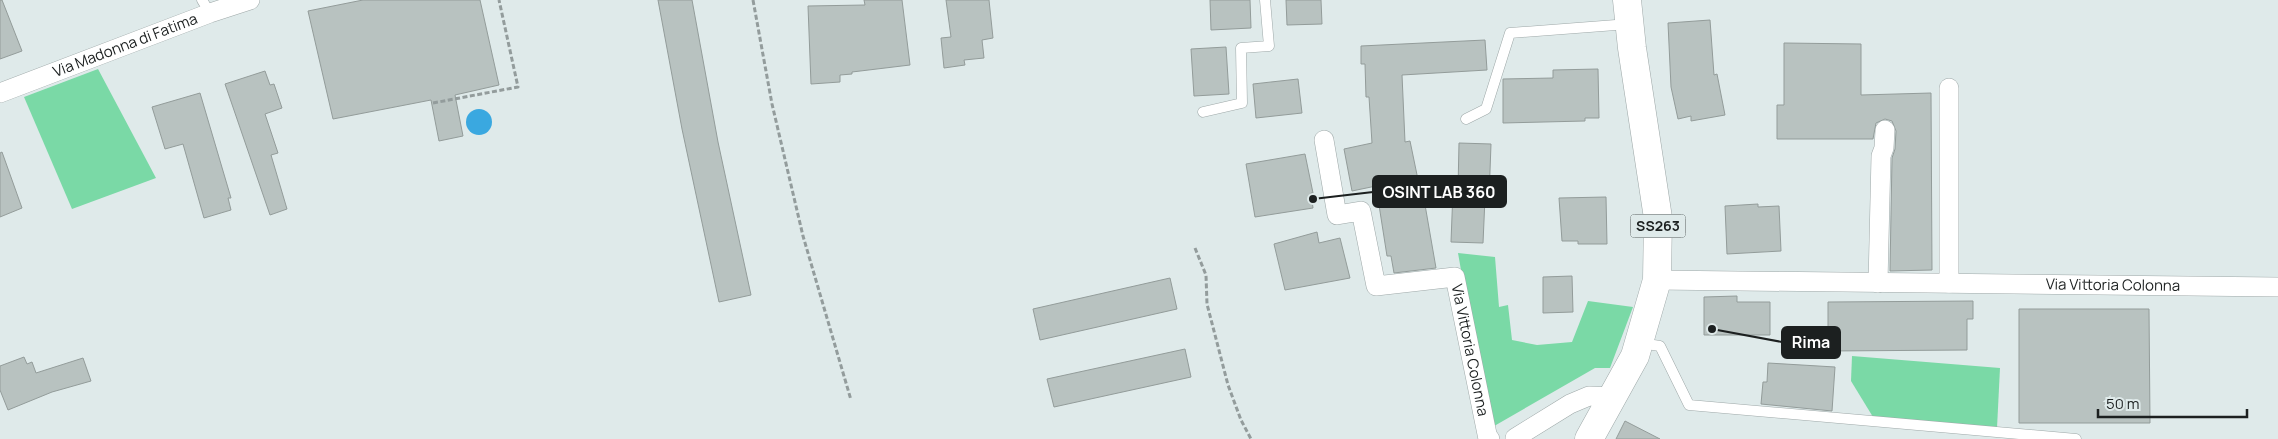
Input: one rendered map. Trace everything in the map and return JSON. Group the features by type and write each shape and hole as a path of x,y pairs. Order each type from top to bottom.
{"main road":[{"name":"SS263","path":"1589,439 1635,356 1657,280 1658,218 1629,12"}],"street":[{"name":"Via Madonna di Fatima","path":"0,93 206,6 250,0"},
{"path":"1949,88 1949,283"},
{"path":"1878,283 1881,156 1884,148 1885,130"},
{"name":"Via Vittoria Colonna","path":"1324,140 1337,215 1361,211 1376,286 1455,278 1488,439 1490,439"},
{"name":"Via Vittoria Colonna","path":"1657,280 2278,287"},
{"path":"1514,438 1570,404 1589,396 1613,397"}],"lane":[{"path":"1203,112 1242,102 1242,48 1269,46 1265,0"},
{"path":"1466,119 1486,109 1510,33 1629,12"},
{"path":"1639,343 1660,346 1689,405 2076,439"}],"path":[{"path":"433,103 518,87 499,0"},
{"path":"753,0 772,104 803,236 851,400"},
{"path":"1195,248 1206,275 1207,304 1228,384 1241,420 1251,439"}],"green space":[{"path":"98,69 156,178 72,209 24,97"},
{"path":"1458,253 1495,257 1499,307 1508,305 1512,340 1537,345 1572,342 1588,301 1633,307 1610,368 1595,368 1489,429"},
{"path":"1852,356 2000,368 1997,428 1873,417 1851,381"}],"water":[{"path":"479,109 488,113 492,122 488,131 479,135 470,131 466,122 470,113"}],"building":[{"path":"0,0 2,0 22,51 0,59"},
{"path":"363,0 480,0 499,85 455,95 463,136 439,141 431,100 333,119 308,11"},
{"path":"658,0 692,0 718,142 751,295 719,302 682,129"},
{"path":"864,0 902,0 910,65 852,72 852,74 840,75 840,82 811,84 808,6 865,5"},
{"path":"946,0 989,0 993,38 982,40 984,58 964,60 965,65 944,68 941,38 951,37"},
{"path":"1210,0 1250,0 1251,28 1211,30"},
{"path":"1286,0 1321,0 1322,24 1287,25"},
{"path":"1710,20 1714,75 1717,74 1725,115 1691,121 1691,116 1678,119 1671,87 1668,23"},
{"path":"1485,40 1487,70 1402,75 1405,142 1410,141 1422,199 1424,199 1436,268 1394,273 1391,256 1387,256 1376,186 1352,191 1344,149 1372,143 1369,97 1366,97 1365,64 1361,64 1361,46"},
{"path":"1784,43 1861,44 1861,95 1931,93 1932,270 1890,271 1892,158 1895,149 1896,131 1892,121 1885,119 1876,123 1873,139 1777,139 1777,105 1784,105"},
{"path":"1226,47 1229,94 1194,96 1191,49"},
{"path":"1598,69 1599,118 1585,118 1585,121 1503,123 1503,79 1553,78 1553,70"},
{"path":"265,71 270,85 274,84 282,108 265,114 278,153 271,155 287,209 270,215 225,84"},
{"path":"1298,79 1302,113 1256,118 1253,84"},
{"path":"200,93 231,198 228,198 231,210 204,218 183,144 165,149 152,107"},
{"path":"1459,143 1491,144 1489,198 1485,198 1483,243 1451,242 1453,190 1458,189"},
{"path":"2,152 22,208 0,217 0,153"},
{"path":"1305,154 1313,193 1311,193 1313,208 1255,217 1246,164"},
{"path":"1606,197 1607,244 1578,244 1578,241 1562,241 1559,198"},
{"path":"1758,204 1758,207 1779,206 1781,251 1727,254 1725,206"},
{"path":"1317,232 1319,243 1340,238 1350,278 1285,290 1274,244"},
{"path":"1572,276 1573,312 1543,313 1543,277"},
{"path":"1170,278 1177,309 1040,340 1033,309"},
{"path":"1737,296 1737,302 1770,302 1770,335 1704,335 1704,297"},
{"path":"1973,301 1973,319 1967,319 1967,350 1828,351 1828,302"},
{"path":"2019,309 2149,309 2150,423 2019,423"},
{"path":"1185,349 1191,377 1054,407 1047,379"},
{"path":"24,357 27,364 32,362 36,373 83,358 91,381 52,392 8,410 0,390 0,366"},
{"path":"1768,363 1835,367 1832,411 1761,404 1763,382 1767,382"},
{"path":"1625,421 1660,439 1616,439"}],"place":[{"name":"OSINT LAB 360","path":"1313,199"},
{"name":"Rima","path":"1712,329"}]}
